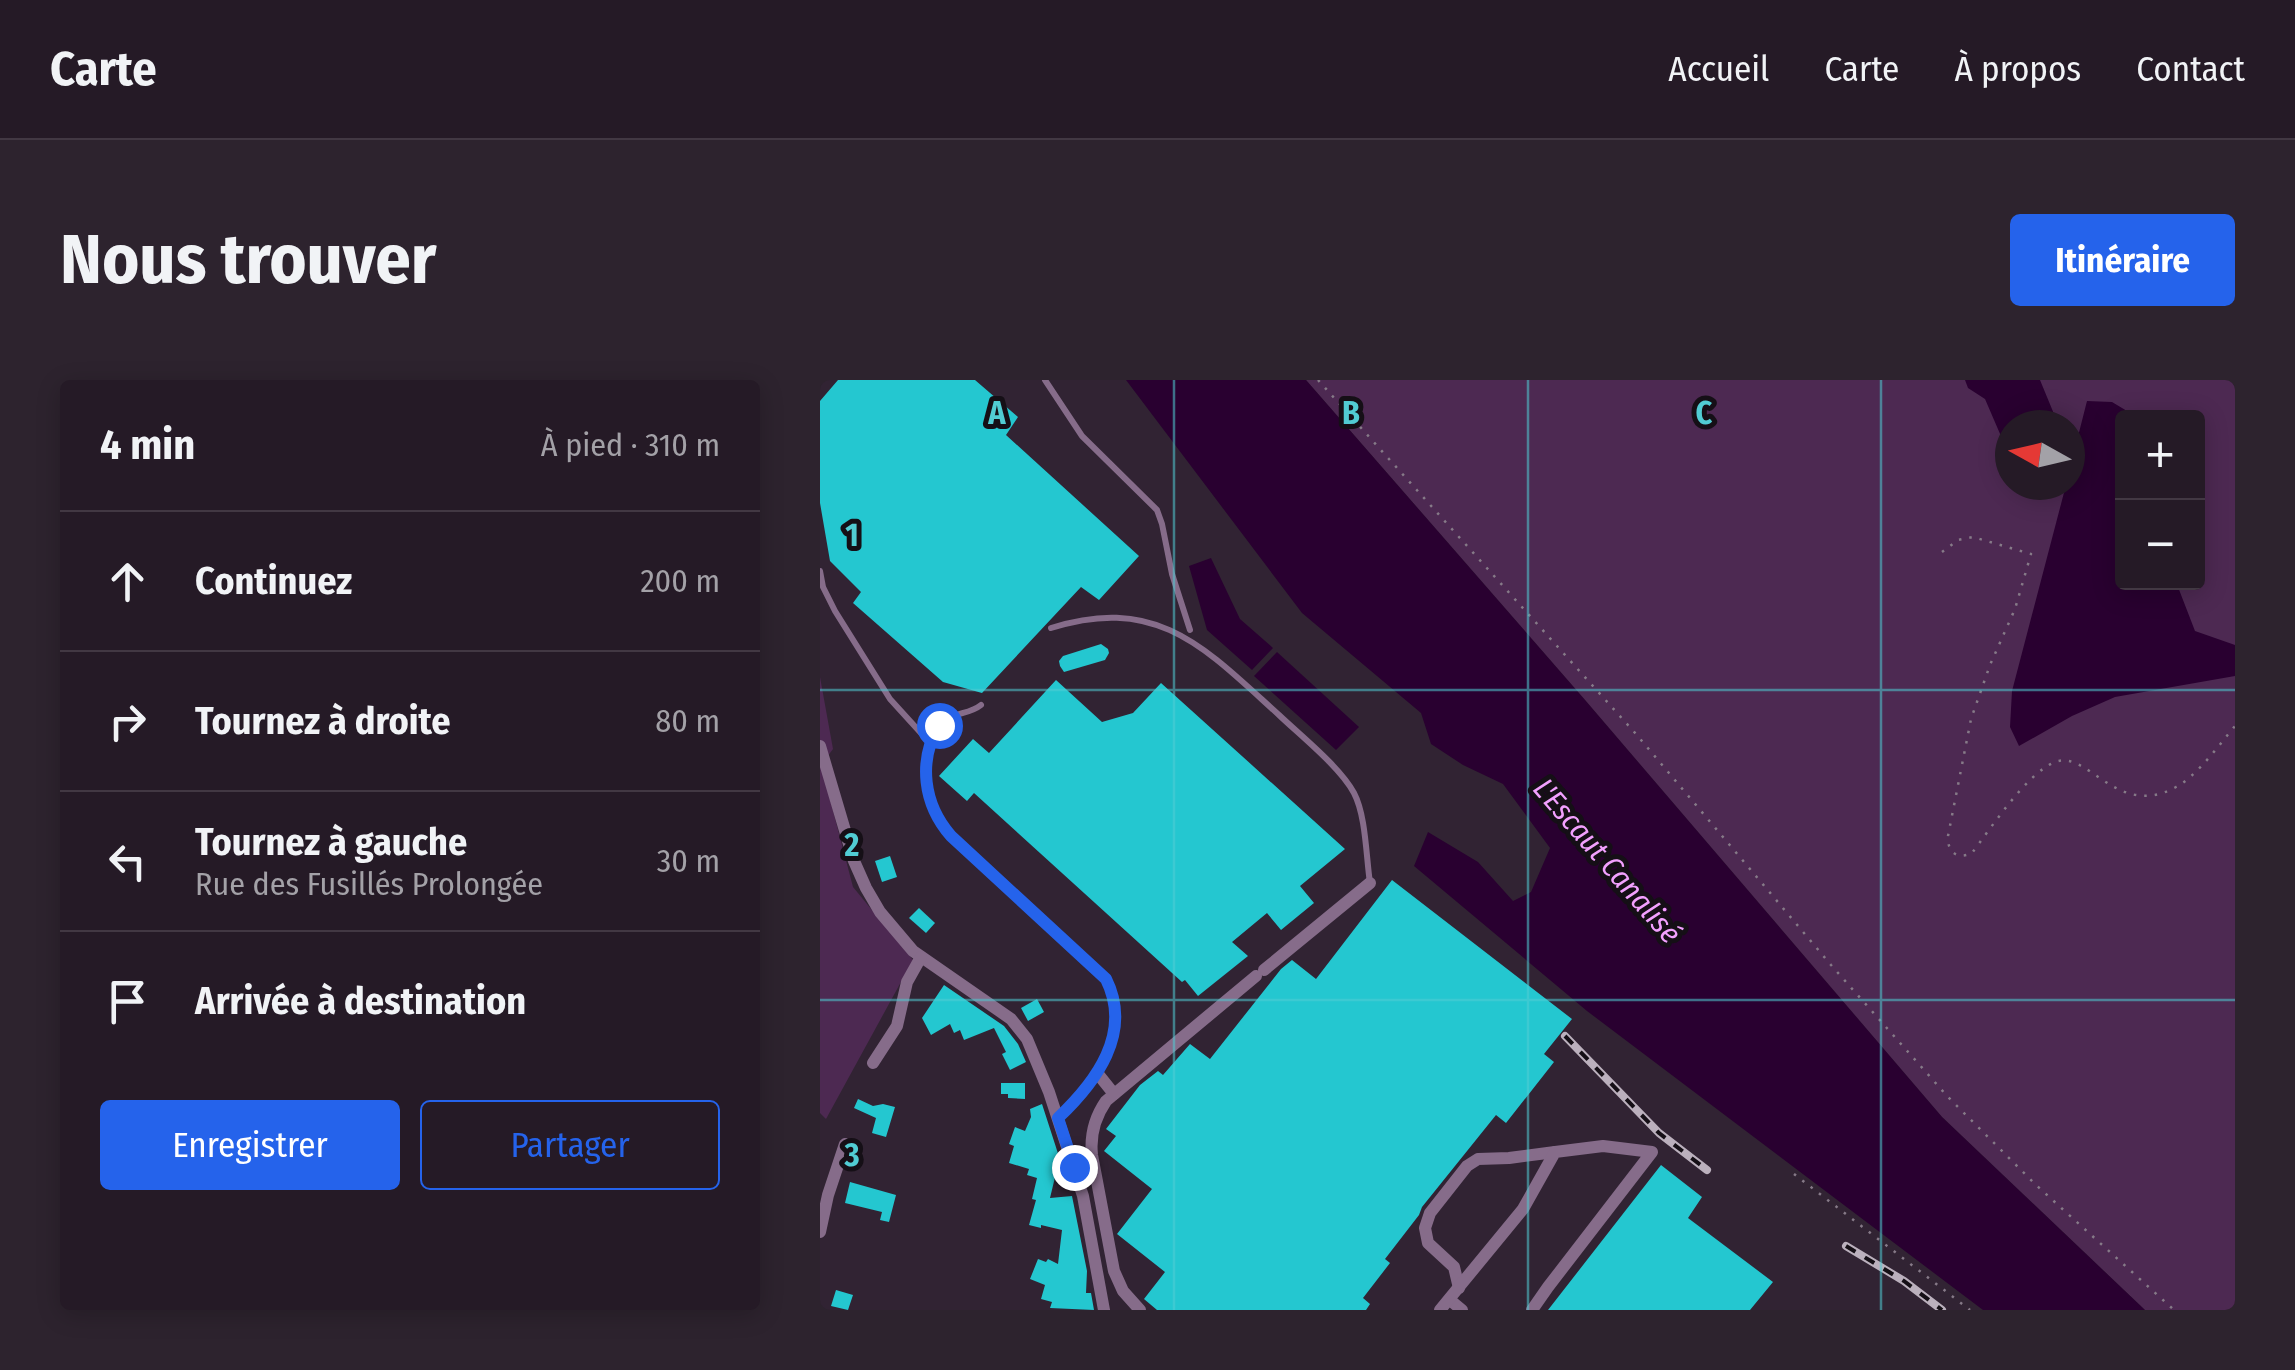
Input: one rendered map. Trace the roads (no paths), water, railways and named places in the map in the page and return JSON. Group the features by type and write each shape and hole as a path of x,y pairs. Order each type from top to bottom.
{"street":[{"path":"820,746 851,851 862,880 886,920 920,957 1018,1025 1030,1046 1085,1204 1104,1310"},
{"path":"1140,1310 1126,1296 1114,1271 1092,1155 1091,1142 1103,1104 1370,883"},
{"path":"873,1063 897,1026 907,982 920,957"},
{"path":"1098,1074 1114,1094"},
{"path":"820,1232 826,1176 845,1144"},
{"path":"1450,1299 1454,1267 1432,1249 1425,1228 1430,1213 1468,1166 1478,1159 1603,1146 1652,1152 1532,1310"},
{"path":"1450,1299 1523,1209 1554,1152"},
{"path":"1450,1299 1462,1310"}],"lane":[{"path":"1045,380 1082,436 1157,510 1190,630"},
{"path":"820,572 832,605 890,699 930,743"},
{"path":"1051,628 1094,618 1141,620 1184,636 1218,660 1350,786 1360,808 1370,883"},
{"path":"981,705 942,722 930,743 925,769 934,808 946,831 1108,984 1114,1001 1115,1031 1106,1059 1098,1074 1058,1118"}],"water":[{"name":"L'Escaut Canalisé","path":"1126,380 1306,380 1942,1117 2145,1310 1983,1310 1587,1011 1414,866 1428,832 1478,862 1513,901 1531,892 1550,848 1503,784 1431,744 1421,713 1302,613"},
{"path":"1965,380 2040,380 2052,410 1995,410 1995,422 1985,399 1968,388"},
{"path":"2087,401 2112,402 2125,410 2115,410 2115,590 2179,590 2195,631 2235,645 2235,676 2115,697 2019,746 2010,727 2012,691 2062,500 2085,500"},
{"path":"1211,558 1240,619 1273,648 1252,670 1207,630 1189,566"},
{"path":"1277,652 1359,727 1336,750 1254,676"}],"railway":[{"path":"1565,1036 1659,1133 1707,1170"},
{"path":"1846,1246 1904,1281 1942,1310"}]}
